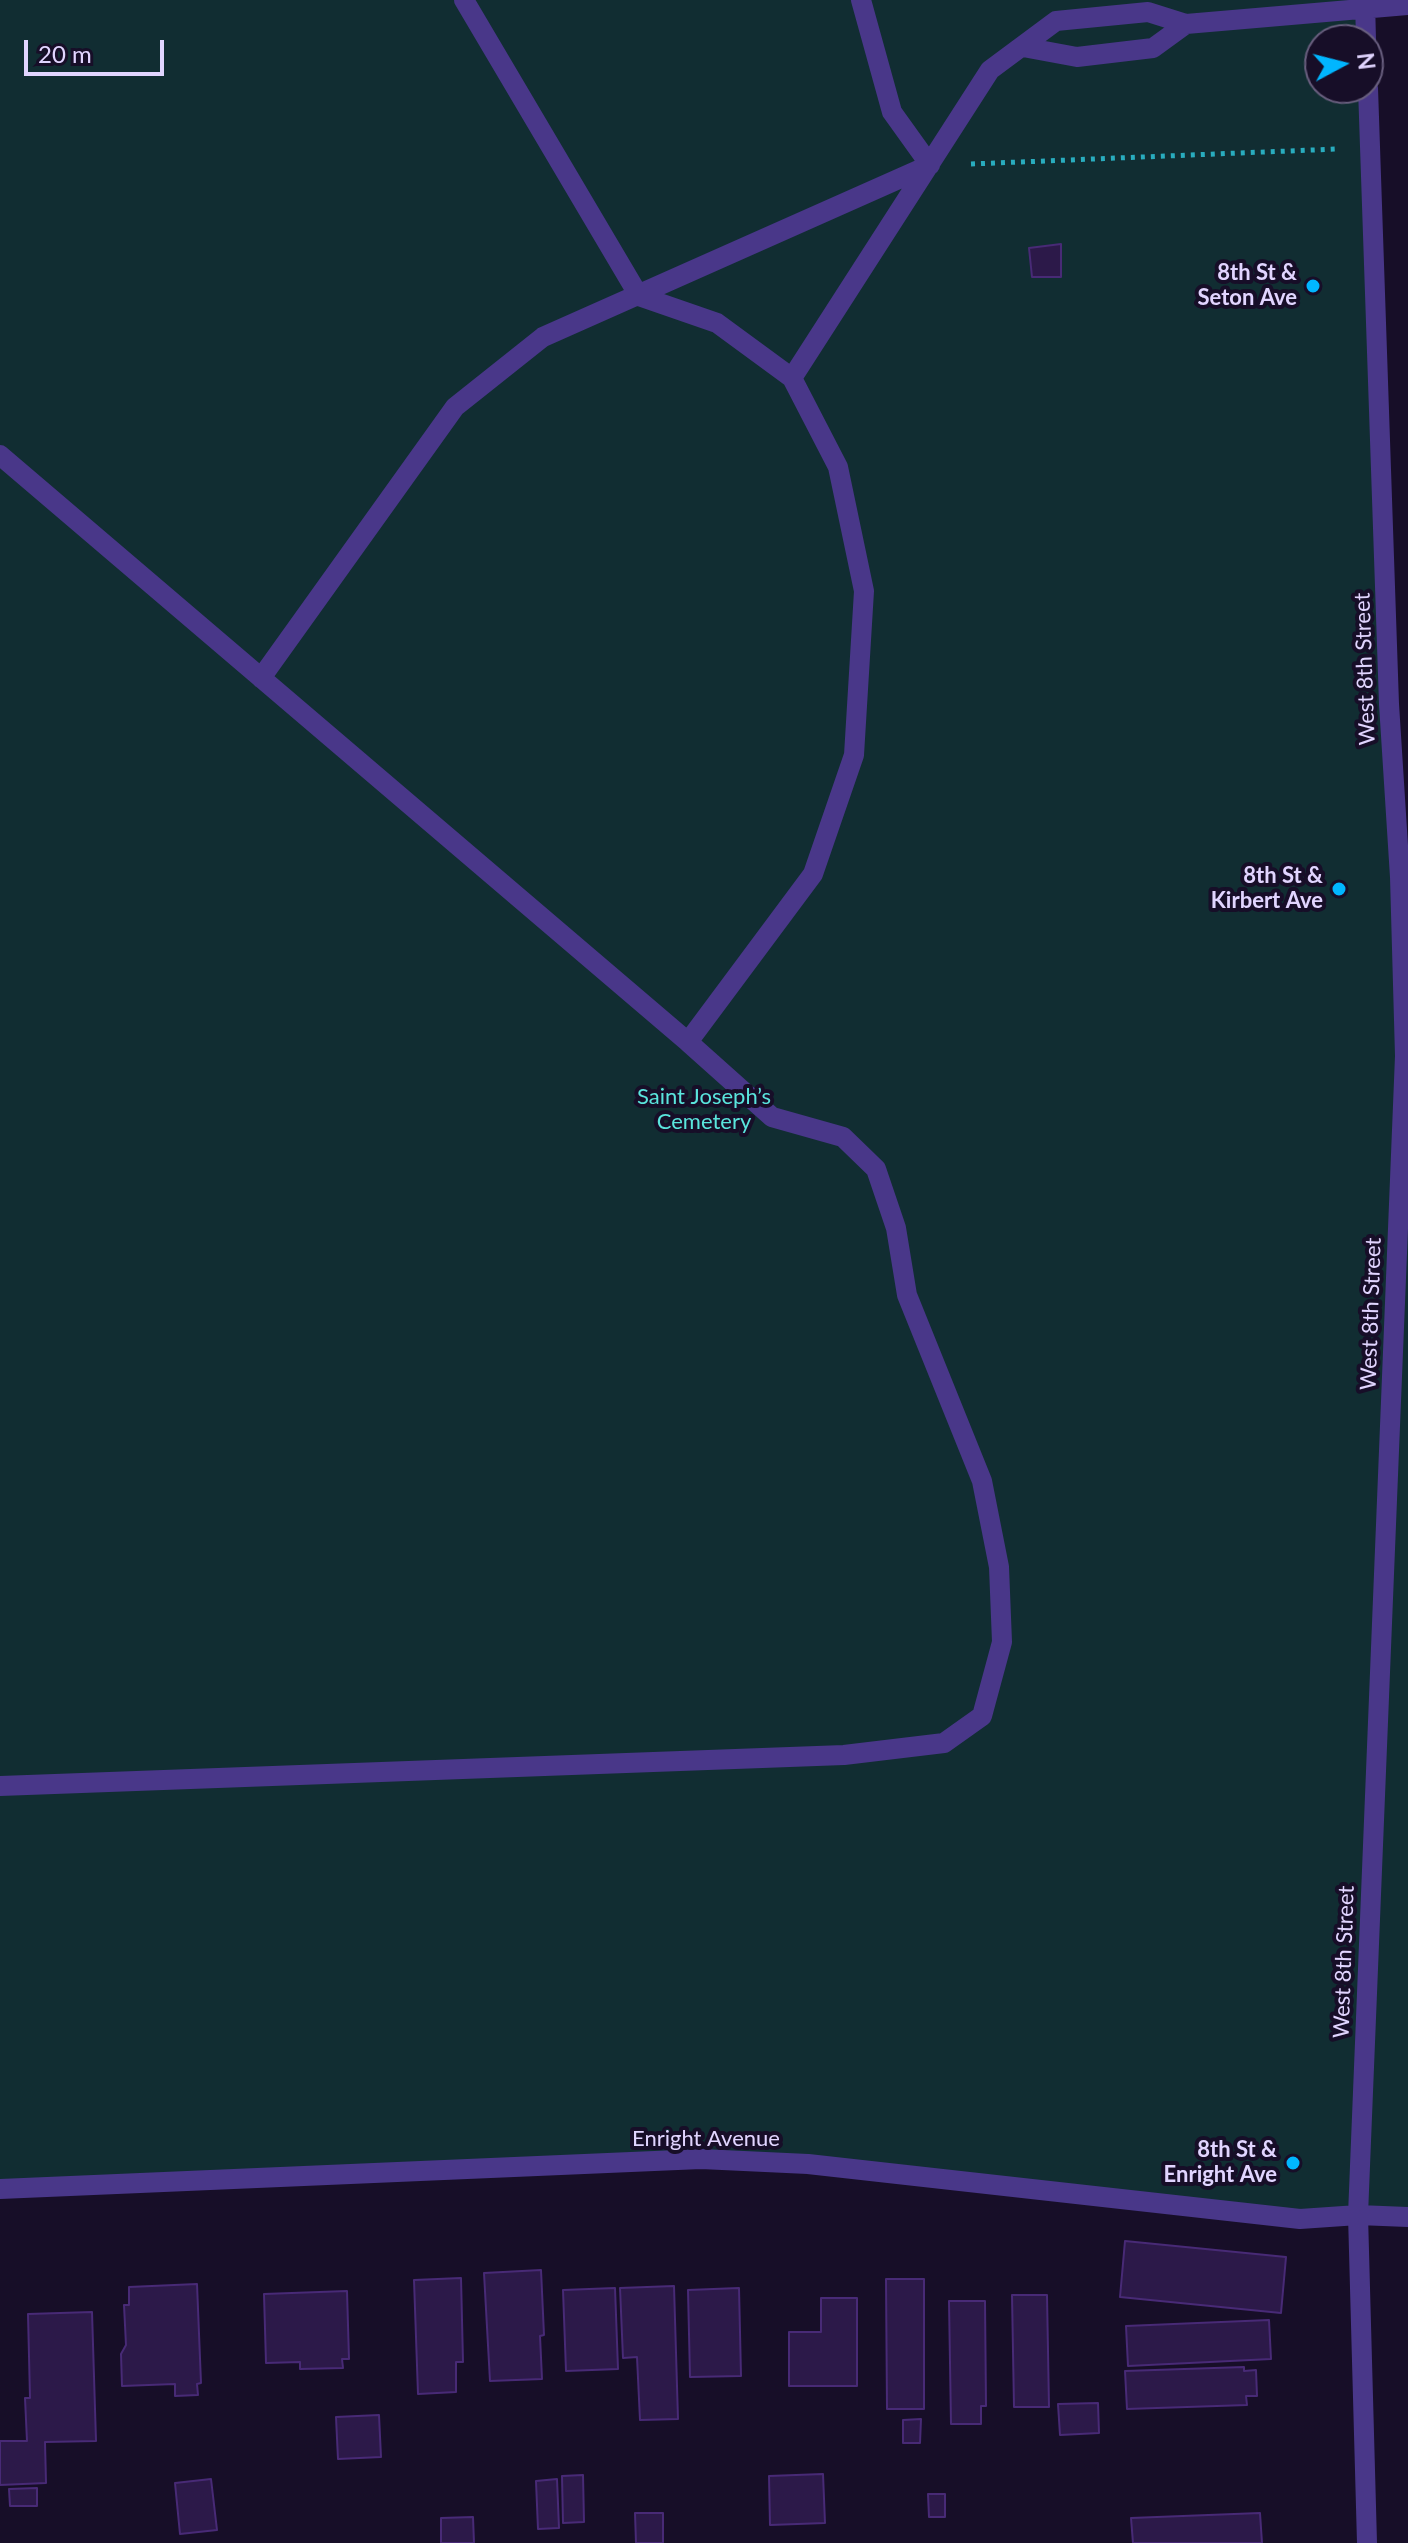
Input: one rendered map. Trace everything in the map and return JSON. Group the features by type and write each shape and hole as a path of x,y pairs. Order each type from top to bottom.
{"street":[{"path":"464,0 639,296 717,323 792,378 838,467 864,591 854,755 813,874 688,1042"},
{"path":"861,0 892,112 930,165"},
{"path":"792,378 990,70 1056,21 1148,12 1186,24 1365,3 1408,5"},
{"path":"1365,3 1366,24"},
{"path":"1023,47 1077,57 1153,48 1186,24"},
{"name":"West 8th Street","path":"1367,2543 1358,2215 1405,1056 1399,704 1369,104"},
{"path":"261,678 455,407 543,337 930,165"},
{"path":"0,455 772,1117 843,1137 876,1169 896,1228 907,1295 982,1481 999,1567 1002,1642 982,1716 944,1743 844,1755 0,1786"},
{"name":"Enright Avenue","path":"0,2189 701,2159 808,2164 1300,2219 1358,2215 1408,2217"}],"path":[{"path":"930,165 1370,148"}],"green space":[{"name":"Saint Joseph’s Cemetery","path":"0,0 1365,0 1366,24 1304,24 1304,104 1369,104 1408,1056 1408,2217 1358,2215 808,2164 0,2189"}],"building":[{"path":"1061,244 1061,277 1032,277 1029,248"},
{"path":"1125,2241 1286,2257 1281,2313 1120,2297"},
{"path":"541,2270 544,2335 540,2336 542,2379 490,2381 484,2273"},
{"path":"461,2278 463,2362 456,2362 456,2392 418,2394 414,2280"},
{"path":"886,2279 924,2279 924,2409 887,2409"},
{"path":"197,2284 201,2383 197,2384 198,2395 175,2396 175,2384 122,2386 121,2354 126,2345 124,2305 129,2305 129,2287"},
{"path":"674,2286 678,2419 640,2420 637,2357 623,2358 620,2288"},
{"path":"615,2288 618,2369 566,2371 563,2290"},
{"path":"739,2288 741,2376 690,2377 688,2290"},
{"path":"347,2291 349,2359 342,2359 343,2368 300,2369 300,2362 266,2363 264,2294"},
{"path":"1012,2295 1047,2295 1049,2407 1014,2407"},
{"path":"821,2298 857,2298 857,2386 789,2386 789,2332 821,2332"},
{"path":"949,2301 985,2301 986,2406 981,2406 981,2424 951,2424"},
{"path":"92,2312 96,2441 45,2442 46,2483 0,2485 0,2441 27,2441 25,2398 30,2398 28,2314"},
{"path":"1269,2320 1271,2359 1128,2366 1126,2326"},
{"path":"1244,2367 1244,2371 1256,2370 1257,2396 1246,2396 1247,2405 1127,2409 1125,2371"},
{"path":"1098,2403 1099,2433 1060,2435 1058,2404"},
{"path":"379,2415 381,2457 338,2459 336,2417"},
{"path":"921,2419 920,2443 903,2443 903,2420"},
{"path":"823,2474 825,2523 770,2525 769,2476"},
{"path":"583,2475 584,2522 563,2523 562,2476"},
{"path":"211,2479 217,2530 180,2534 175,2483"},
{"path":"557,2479 559,2528 538,2529 536,2481"},
{"path":"37,2488 37,2506 10,2506 9,2489"},
{"path":"928,2494 945,2494 945,2517 929,2517"},
{"path":"635,2513 663,2513 663,2543 636,2543"},
{"path":"1260,2513 1262,2543 1133,2543 1131,2518"},
{"path":"473,2517 474,2543 441,2543 441,2518"}],"place":[{"name":"8th St & Seton Ave","path":"1313,286"},
{"name":"8th St & Kirbert Ave","path":"1339,889"},
{"name":"8th St & Enright Ave","path":"1293,2163"}]}
